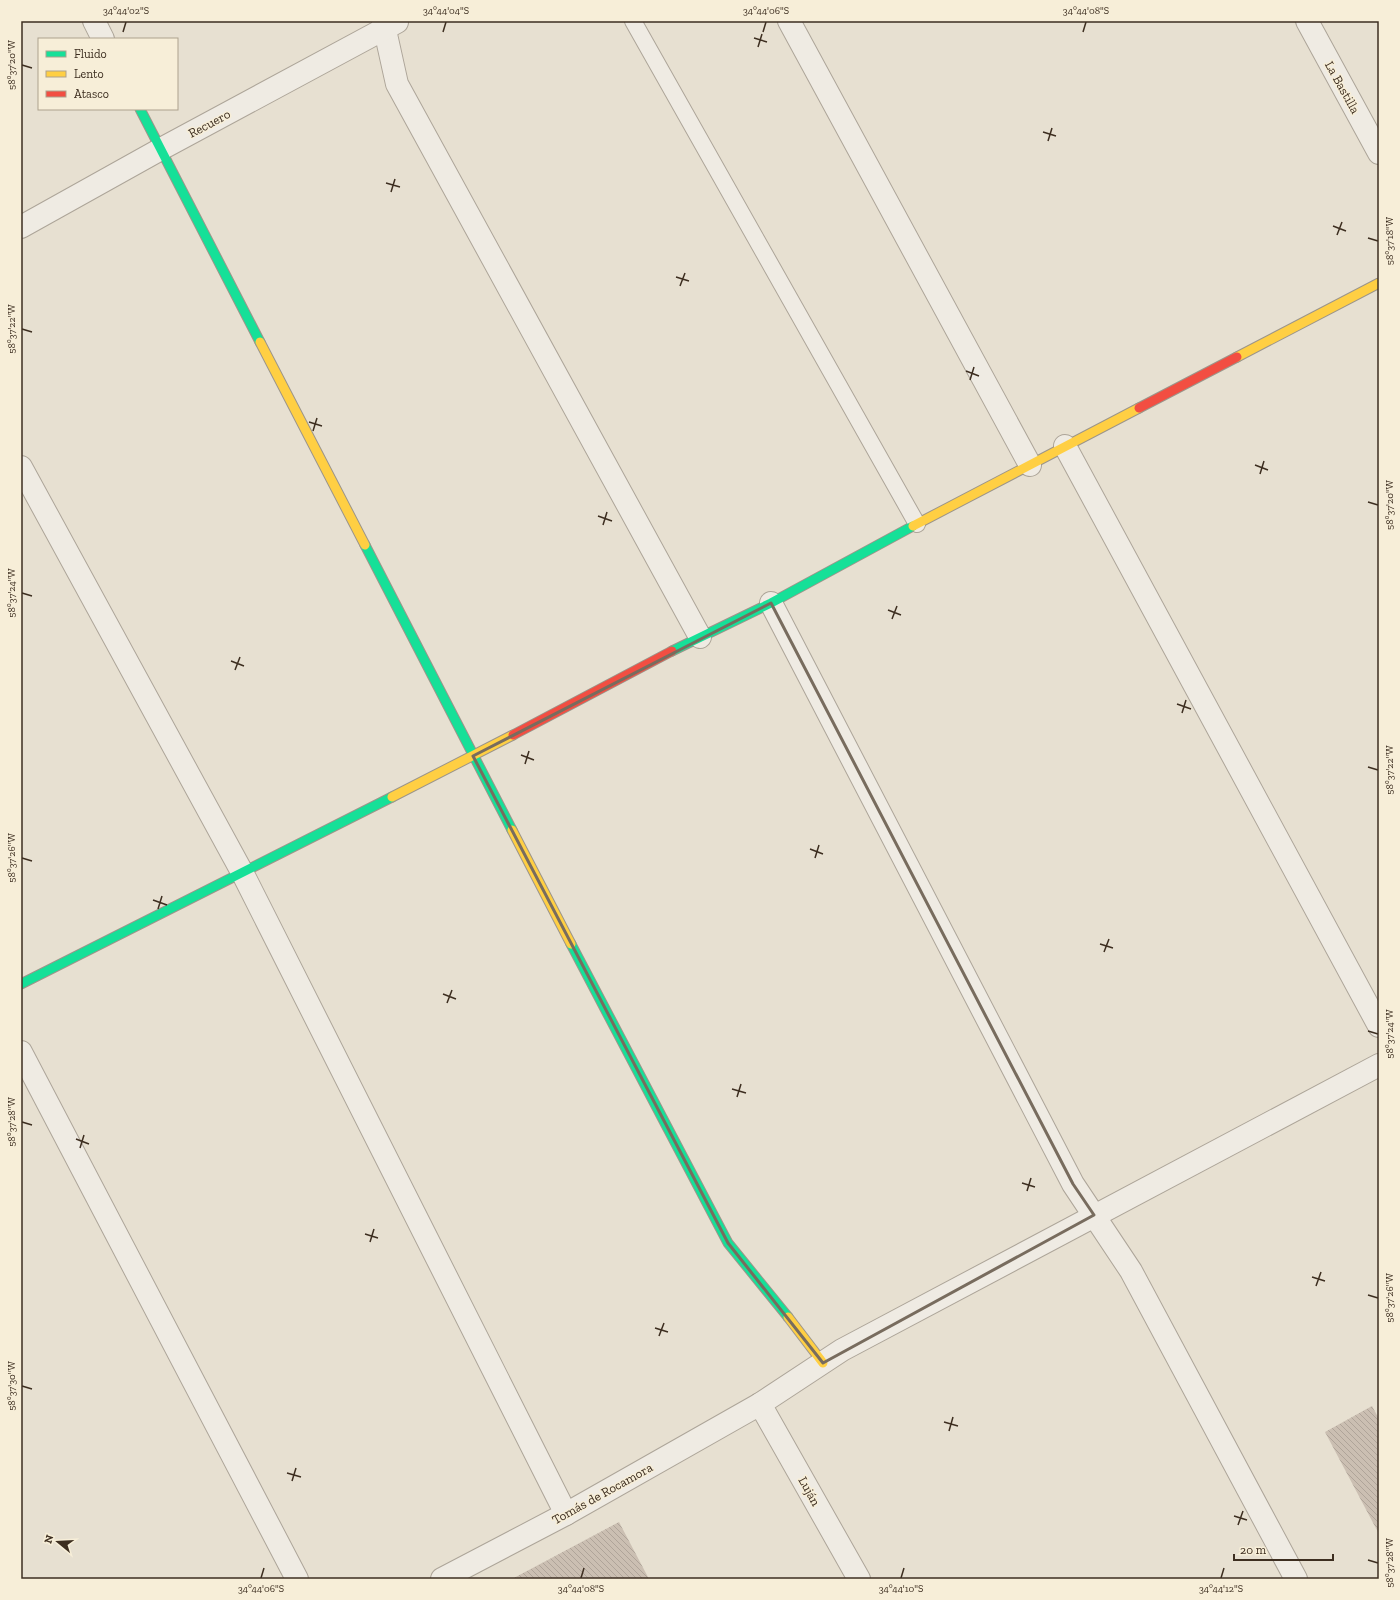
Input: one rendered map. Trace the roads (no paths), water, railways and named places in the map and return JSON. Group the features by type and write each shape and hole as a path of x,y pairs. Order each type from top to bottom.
{"street":[{"path":"94,21 103,38"},
{"path":"789,21 1030,465"},
{"name":"La Bastilla","path":"1307,21 1379,153"},
{"path":"389,23 397,84 700,637"},
{"name":"Recuero","path":"21,227 389,23"},
{"path":"141,110 474,756 728,1243 804,1336 823,1363"},
{"path":"21,984 474,756 700,637 771,603 1065,446 1379,283"},
{"path":"1065,446 1379,1026"},
{"path":"21,467 242,872 566,1514"},
{"path":"771,603 1073,1184 1131,1272 1296,1579"},
{"path":"21,1052 297,1579"},
{"name":"Tomás de Rocamora","path":"446,1578 566,1514 760,1404 842,1350 1379,1065"},
{"name":"Luján","path":"760,1404 859,1579"}],"lane":[{"path":"633,21 917,524"}]}
